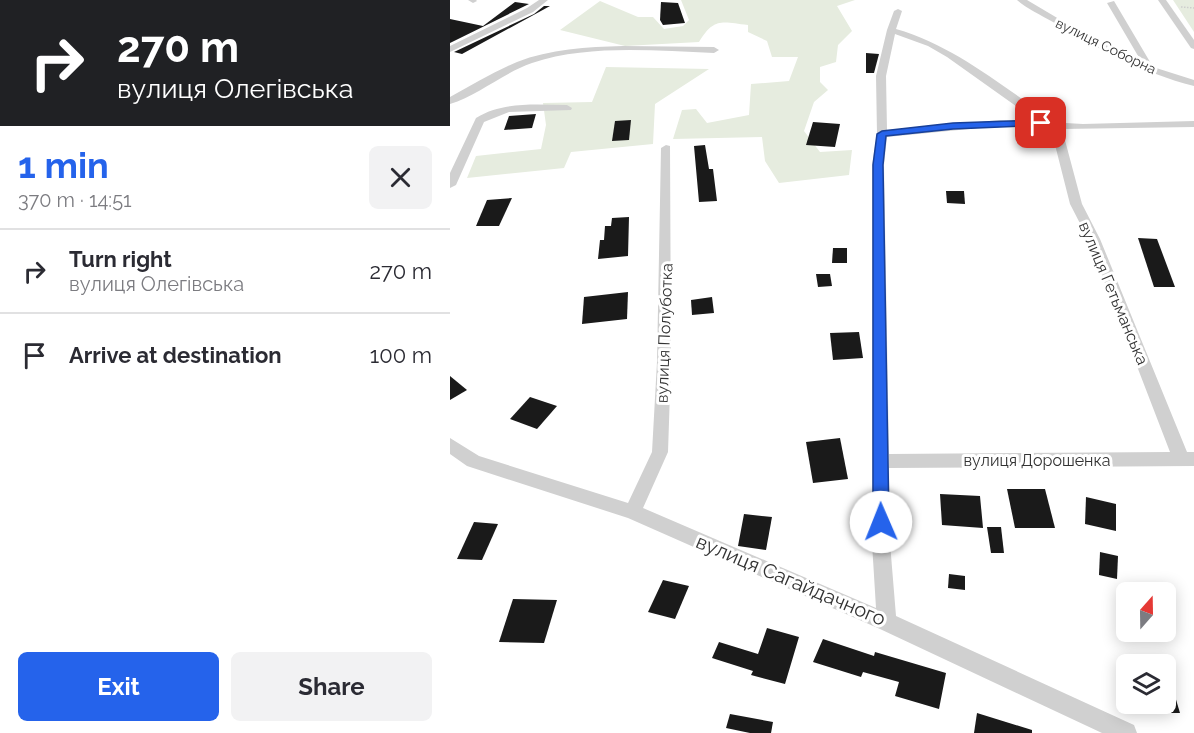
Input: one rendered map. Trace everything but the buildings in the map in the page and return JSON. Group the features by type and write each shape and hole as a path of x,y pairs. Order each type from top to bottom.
{"street":[{"path":"450,49 530,10 544,0"},
{"name":"вулиця Соборна","path":"1021,0 1051,19 1150,69 1194,83"},
{"path":"1162,0 1194,46"},
{"path":"1111,3 1150,69"},
{"path":"887,622 881,543 878,165 882,134 881,76 891,30 898,11"},
{"path":"891,30 910,34 962,62 1040,116 1042,122 1037,124"},
{"path":"450,101 485,81 531,60 587,49 714,50"},
{"path":"450,185 480,120 486,115 502,110 567,108"},
{"path":"882,134 1000,123 1056,126 1194,124"},
{"name":"вулиця Гетьманська","path":"1056,126 1076,204 1094,239 1188,459"},
{"name":"вулиця Полуботка","path":"633,512 660,452 664,362 666,148"},
{"name":"вулиця Сагайдачного","path":"450,445 473,460 633,512 887,622 1126,733"},
{"name":"вулиця Дорошенка","path":"880,461 1188,459"}],"shaded area":[{"path":"681,0 855,0 837,6 852,31 838,45 836,62 820,67 820,82 828,90 814,102 804,131 820,152 852,150 849,175 779,183 765,161 762,137 673,139 682,110 696,109 707,123 749,115 751,84 789,81 798,57 772,57 767,41 748,32 748,25 719,23 709,28 699,42 625,46 560,30 600,1 638,17 653,17 664,29 683,26 689,20"},
{"path":"1173,0 1194,0 1194,32"},
{"path":"606,67 709,69 655,104 653,144 571,152 564,168 467,178 476,156 541,149 546,125 543,103 592,102"}],"route":[{"path":"881,522 878,165 882,134 953,126 1041,123"}]}
